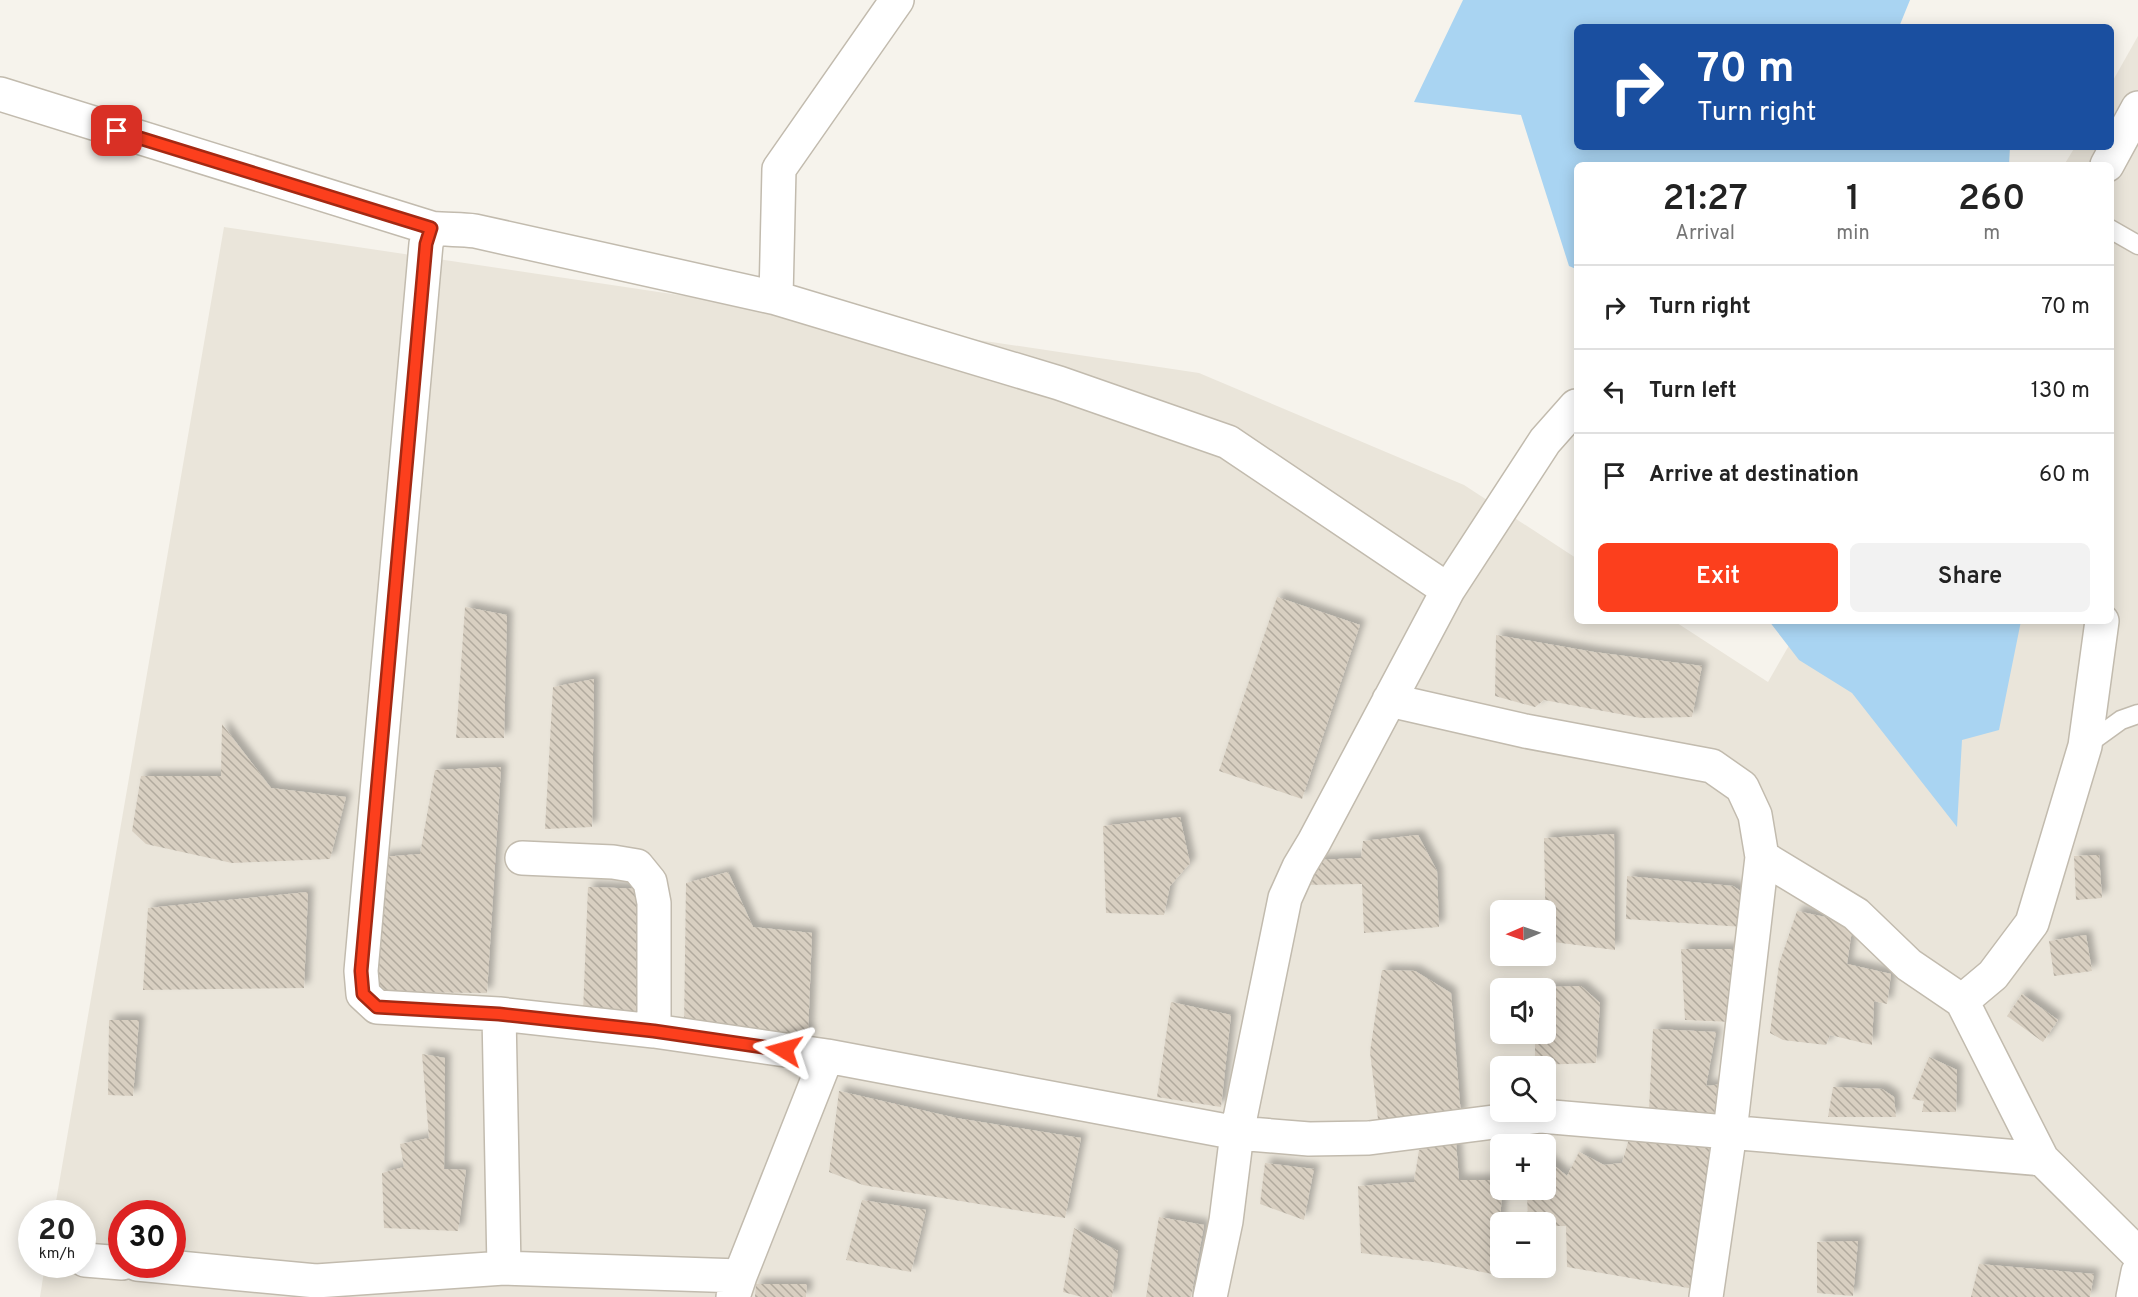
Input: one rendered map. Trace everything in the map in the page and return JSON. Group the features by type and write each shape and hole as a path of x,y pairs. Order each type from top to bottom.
{"street":[{"path":"776,297 779,169 897,0"},
{"path":"0,94 431,228 475,231 776,297 1059,383 1228,442 1448,590"},
{"path":"2109,162 2136,114"},
{"path":"431,228 426,244 361,971 363,994 377,1007 499,1014 654,1031 827,1056 1237,1133 1308,1139 1369,1138 1541,1116 2042,1159"},
{"path":"1210,1297 1226,1221 1237,1133 1285,898 1299,867 1448,590 1545,441 1574,408"},
{"path":"1962,1001 1993,975 2032,923 2085,746 2102,624"},
{"path":"1389,700 1525,731 1712,766 1742,787 1755,814 1762,857 1730,1132 1706,1297"},
{"path":"1762,857 1856,914 1910,965 1962,1001 2042,1159 2138,1254"},
{"path":"522,858 613,862 637,866 650,882 654,903 654,1031"},
{"path":"499,1014 504,1268"},
{"path":"186,1269 316,1281 504,1268 736,1287 827,1056"},
{"path":"2133,1297 2138,1272"}],"lane":[{"path":"2114,231 2138,245"},
{"path":"2085,746 2121,720 2138,714"}],"shaded area":[{"path":"2138,36 2138,1297 40,1297 43,1278 96,1278 96,1200 56,1200 224,227 1199,373 1464,485 1574,557 1574,624 1679,624 1768,682 1801,624 2114,624 2114,162 2066,162 2073,150 2114,150 2114,79"}],"water":[{"path":"1463,0 1910,0 1900,24 1574,24 1574,150 2010,150 2009,162 1574,162 1574,268 1569,266 1521,115 1414,102"},
{"path":"1771,624 2020,624 1999,730 1962,740 1957,827 1852,693 1799,660"}],"building":[{"path":"1277,597 1360,625 1302,799 1219,771"},
{"path":"465,607 507,615 504,738 456,738"},
{"path":"1496,635 1594,652 1702,666 1692,717 1641,718 1544,700 1535,707 1495,696"},
{"path":"594,679 592,827 545,829 553,687"},
{"path":"222,724 271,788 346,797 330,859 232,863 146,844 132,831 141,776 221,776"},
{"path":"501,767 487,993 383,992 373,976 382,857 420,854 435,770"},
{"path":"1180,817 1190,863 1170,886 1164,915 1106,913 1103,826"},
{"path":"1614,834 1615,950 1556,942 1556,900 1545,900 1544,838"},
{"path":"1418,835 1437,871 1439,927 1364,933 1362,884 1303,885 1315,860 1361,858 1363,841"},
{"path":"2099,855 2102,898 2076,900 2074,856"},
{"path":"728,872 753,927 812,933 808,1035 684,1028 686,883"},
{"path":"1627,876 1733,886 1748,896 1743,927 1626,919"},
{"path":"588,887 644,889 645,1015 583,1012"},
{"path":"308,892 304,988 143,990 148,908"},
{"path":"1797,911 1853,923 1847,964 1891,974 1887,1004 1874,1001 1872,1045 1830,1035 1826,1045 1783,1040 1770,1033 1779,964"},
{"path":"2086,935 2092,971 2054,976 2049,941"},
{"path":"1681,949 1738,949 1732,1022 1685,1020"},
{"path":"1382,970 1415,971 1451,993 1461,1116 1378,1119 1370,1052"},
{"path":"1581,986 1600,1003 1596,1063 1556,1064 1556,1056 1535,1056 1535,1044 1556,1044 1556,987"},
{"path":"2022,994 2058,1020 2043,1042 2007,1016"},
{"path":"1171,1002 1231,1015 1221,1107 1157,1097"},
{"path":"109,1020 139,1020 133,1096 108,1095"},
{"path":"1653,1029 1716,1032 1706,1086 1724,1084 1717,1115 1649,1109"},
{"path":"422,1054 445,1058 444,1169 466,1170 458,1231 384,1228 382,1173 404,1167 400,1144 429,1138"},
{"path":"1929,1057 1957,1070 1956,1112 1922,1112 1924,1101 1912,1099"},
{"path":"1833,1087 1882,1089 1894,1097 1896,1117 1828,1117"},
{"path":"839,1091 956,1118 1081,1138 1065,1218 863,1185 829,1172"},
{"path":"1630,1135 1710,1148 1694,1289 1567,1267 1566,1226 1556,1226 1556,1212 1528,1212 1527,1200 1556,1200 1556,1167 1567,1176 1579,1152 1604,1165 1622,1163"},
{"path":"1456,1143 1459,1180 1490,1180 1490,1200 1501,1200 1501,1212 1490,1212 1490,1274 1433,1262 1361,1253 1358,1186 1414,1182 1419,1150"},
{"path":"1265,1163 1314,1169 1304,1220 1260,1204"},
{"path":"862,1200 926,1210 911,1272 846,1260"},
{"path":"1159,1217 1204,1225 1191,1297 1146,1297"},
{"path":"1074,1228 1118,1251 1112,1297 1082,1297 1063,1292"},
{"path":"1858,1241 1853,1296 1817,1293 1817,1242"},
{"path":"1979,1264 2094,1274 2090,1297 1971,1297"},
{"path":"756,1284 807,1284 806,1297 755,1297"}],"route":[{"path":"117,131 431,228 426,244 361,971 363,994 377,1007 499,1014 654,1031 784,1050"}]}
